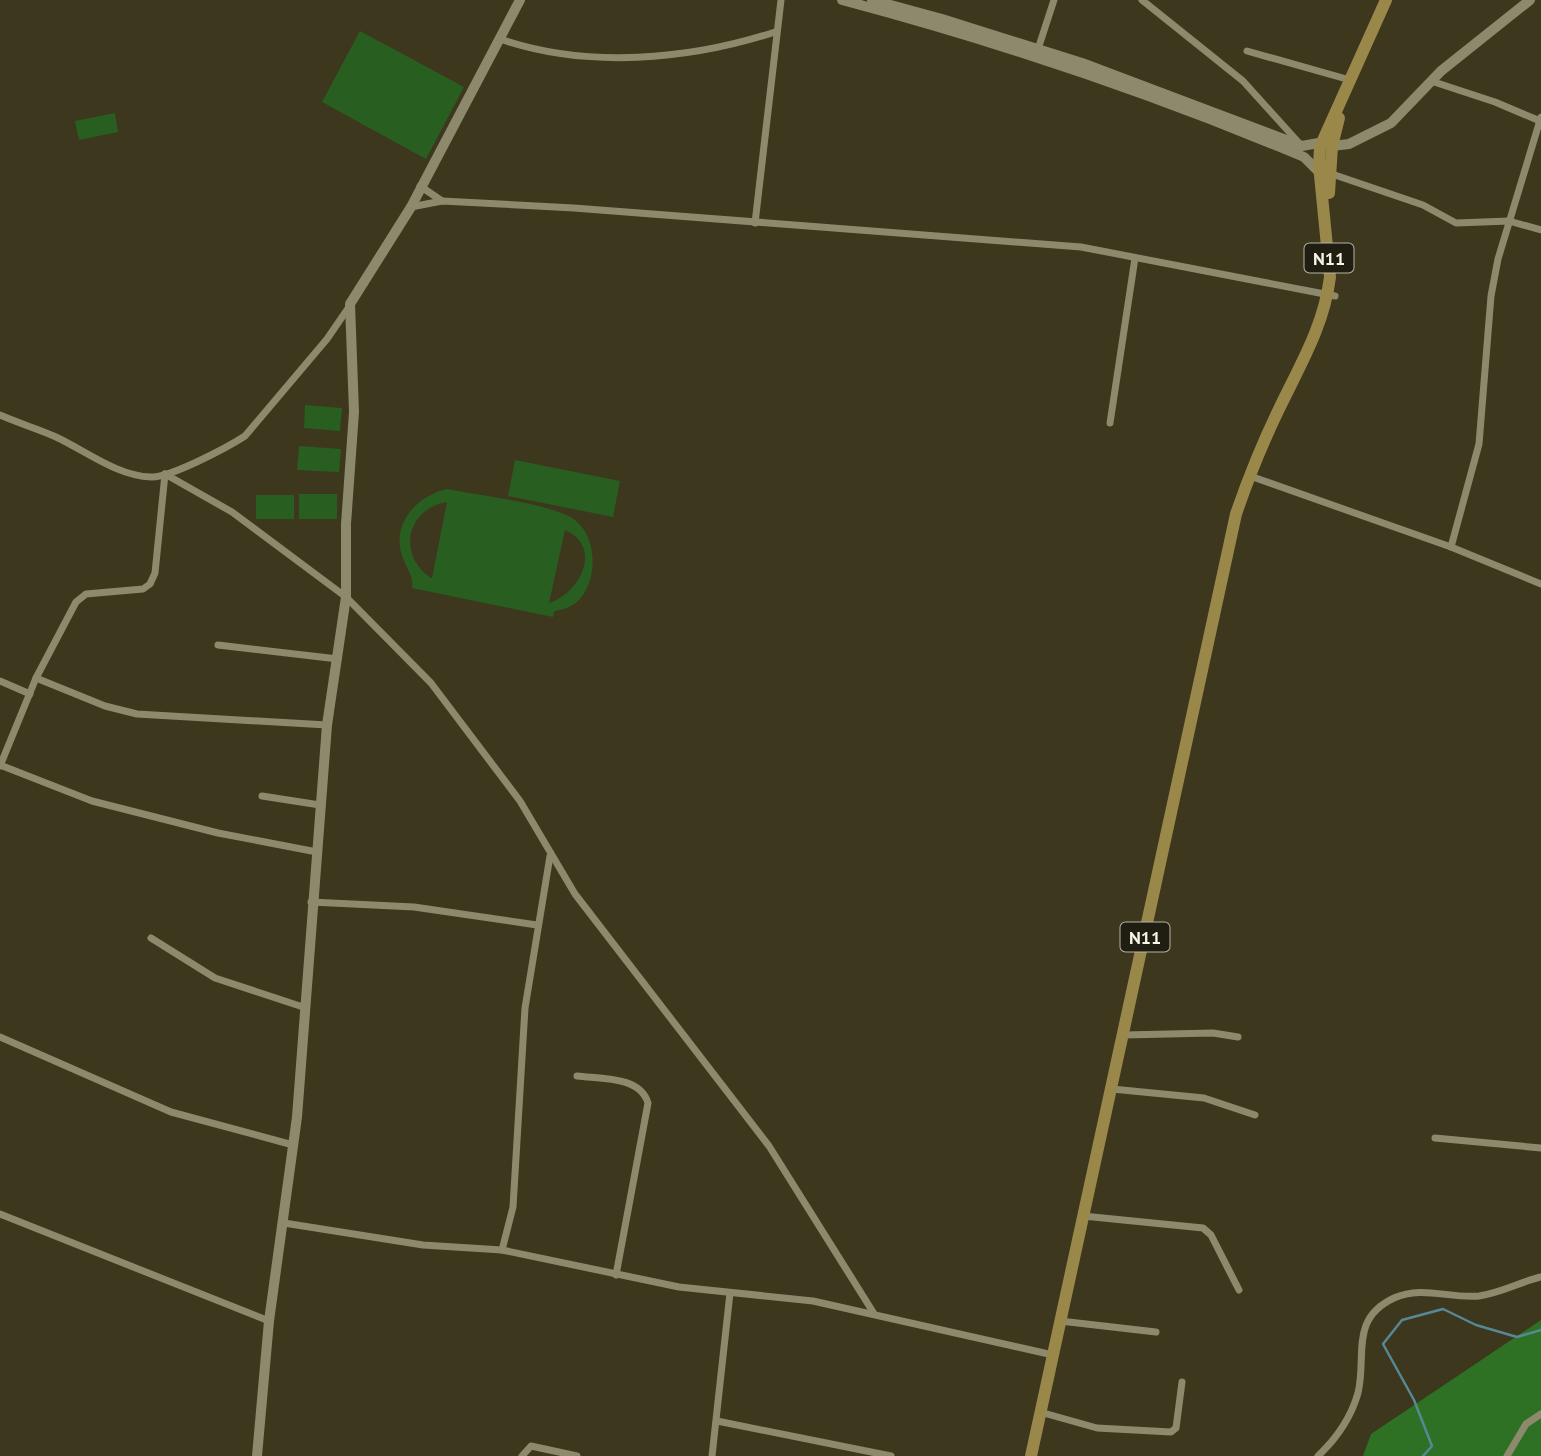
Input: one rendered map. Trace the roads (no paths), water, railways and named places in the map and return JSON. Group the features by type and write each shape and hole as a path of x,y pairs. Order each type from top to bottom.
{"highway":[{"name":"N11","path":"1031,1456 1236,514 1250,476 1332,295 1328,249 1326,144 1387,0"}],"street":[{"path":"0,415 54,436 115,467 152,477 229,446 245,436 327,340 350,304 411,207 520,0"},
{"path":"755,223 780,0"},
{"path":"842,0 940,26 1079,71 1304,157 1326,173 1423,205 1456,223 1509,221 1541,230"},
{"path":"872,0 1038,49 1302,146 1358,141 1391,123 1432,81 1530,0"},
{"path":"1038,49 1054,0"},
{"path":"1142,0 1243,81 1302,146"},
{"path":"500,39 555,55 590,58 737,44 775,32"},
{"path":"1247,51 1349,85"},
{"path":"1432,81 1540,119 1509,221 1491,296 1479,444 1451,547"},
{"path":"1266,134 1273,117"},
{"path":"420,186 442,201"},
{"path":"411,207 442,201 1081,247 1332,295"},
{"path":"1110,423 1135,258"},
{"path":"257,1456 269,1321 293,1146 327,725 346,597 346,523 354,412 350,304"},
{"path":"164,474 232,512 346,597 447,704 520,801 550,856 575,894 769,1146 844,1272 873,1312"},
{"path":"164,474 157,562 150,584 143,589 86,594 76,602 36,678 0,766 92,801 218,833 317,852"},
{"path":"1250,476 1451,547 1541,584"},
{"path":"218,645 338,659"},
{"path":"36,678 105,706 137,715 327,725"},
{"path":"0,681 30,694"},
{"path":"262,796 320,804"},
{"path":"502,1250 513,1207 524,1021 537,925 550,856"},
{"path":"311,902 414,907 537,925"},
{"path":"150,938 215,978 303,1007"},
{"path":"1124,1035 1213,1033 1238,1037"},
{"path":"0,1037 171,1112 293,1146"},
{"path":"577,1076 634,1084 645,1093 648,1103 615,1275"},
{"path":"1112,1089 1204,1098 1255,1115"},
{"path":"1435,1138 1541,1148"},
{"path":"0,1214 269,1321"},
{"path":"1083,1216 1203,1228 1211,1235 1239,1290"},
{"path":"284,1223 423,1245 502,1250 679,1287 813,1301 873,1312 944,1332 1052,1355"},
{"path":"1318,1456 1335,1440 1351,1412 1358,1391 1360,1347 1364,1331 1371,1315 1384,1304 1412,1293 1486,1294 1541,1277"},
{"path":"712,1456 730,1293"},
{"path":"1060,1321 1156,1332"},
{"path":"1040,1412 1097,1428 1171,1432 1176,1428 1182,1382"},
{"path":"1507,1456 1526,1424 1541,1414"},
{"path":"717,1421 891,1456"},
{"path":"522,1456 531,1446 577,1456"}],"waterway":[{"path":"1423,1456 1432,1446 1414,1400 1383,1344 1402,1320 1443,1309 1476,1325 1517,1337 1541,1330"}]}
